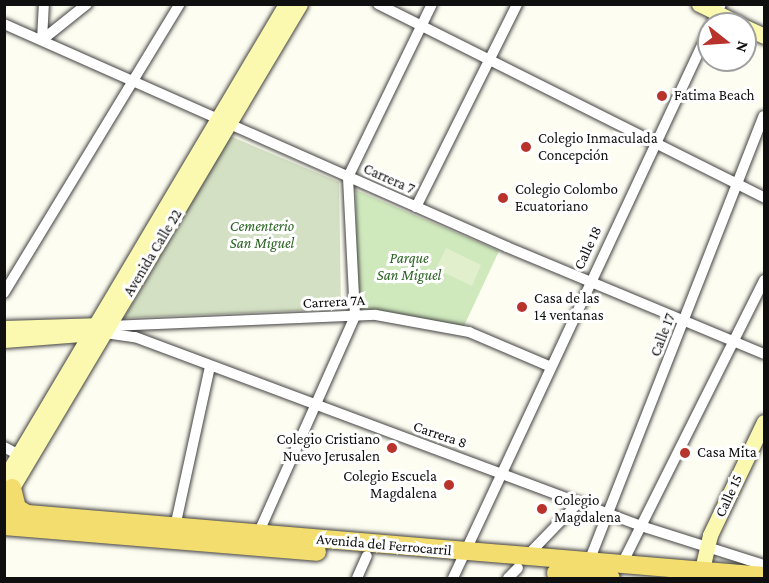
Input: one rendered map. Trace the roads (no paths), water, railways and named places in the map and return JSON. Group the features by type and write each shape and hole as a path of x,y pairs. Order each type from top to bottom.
{"main road":[{"name":"Avenida Calle 22","path":"223,122 286,4"},
{"name":"Avenida Calle 22","path":"7,489 223,122 300,4"},
{"path":"699,4 713,12"},
{"path":"4,328 100,329"},
{"name":"Avenida Calle 22","path":"7,489 19,454 75,360 100,329"},
{"path":"4,340 55,338 100,329"},
{"path":"55,338 70,344 75,360"},
{"name":"Calle 15","path":"701,576 706,546 765,422"},
{"path":"7,489 17,508 27,514"},
{"name":"Avenida del Ferrocarril","path":"4,512 258,534 460,565"},
{"name":"Avenida del Ferrocarril","path":"4,526 460,565 586,573 765,576"}],"street":[{"path":"42,40 44,4"},
{"path":"42,40 87,4"},
{"path":"4,292 180,4"},
{"path":"378,4 654,145 765,197"},
{"path":"258,534 317,406 355,316 348,177 432,4"},
{"path":"416,207 517,4"},
{"name":"Carrera 7","path":"4,24 588,282 765,354"},
{"name":"Calle 18","path":"460,565 588,282 697,55"},
{"name":"Calle 17","path":"586,573 607,513 765,116"},
{"path":"616,572 765,280"},
{"name":"Carrera 7A","path":"100,329 355,316 469,332 551,367"},
{"name":"Carrera 8","path":"100,329 135,337 317,406 503,472 641,526 765,565"},
{"path":"175,527 210,366"},
{"path":"4,447 19,454"},
{"path":"517,568 579,502"},
{"path":"357,579 367,556"}],"place":[{"name":"Fatima Beach","path":"662,96"},
{"name":"Colegio Inmaculada Concepción","path":"526,147"},
{"name":"Colegio Colombo Ecuatoriano","path":"503,198"},
{"name":"Casa de las 14 ventanas","path":"522,307"},
{"name":"Colegio Cristiano Nuevo Jerusalen","path":"392,448"},
{"name":"Casa Mita","path":"685,453"},
{"name":"Colegio Escuela Magdalena","path":"449,485"},
{"name":"Colegio Magdalena","path":"542,509"}],"park label":[{"name":"Cementerio San Miguel","path":"262,234"},
{"name":"Parque San Miguel","path":"409,266"}]}
